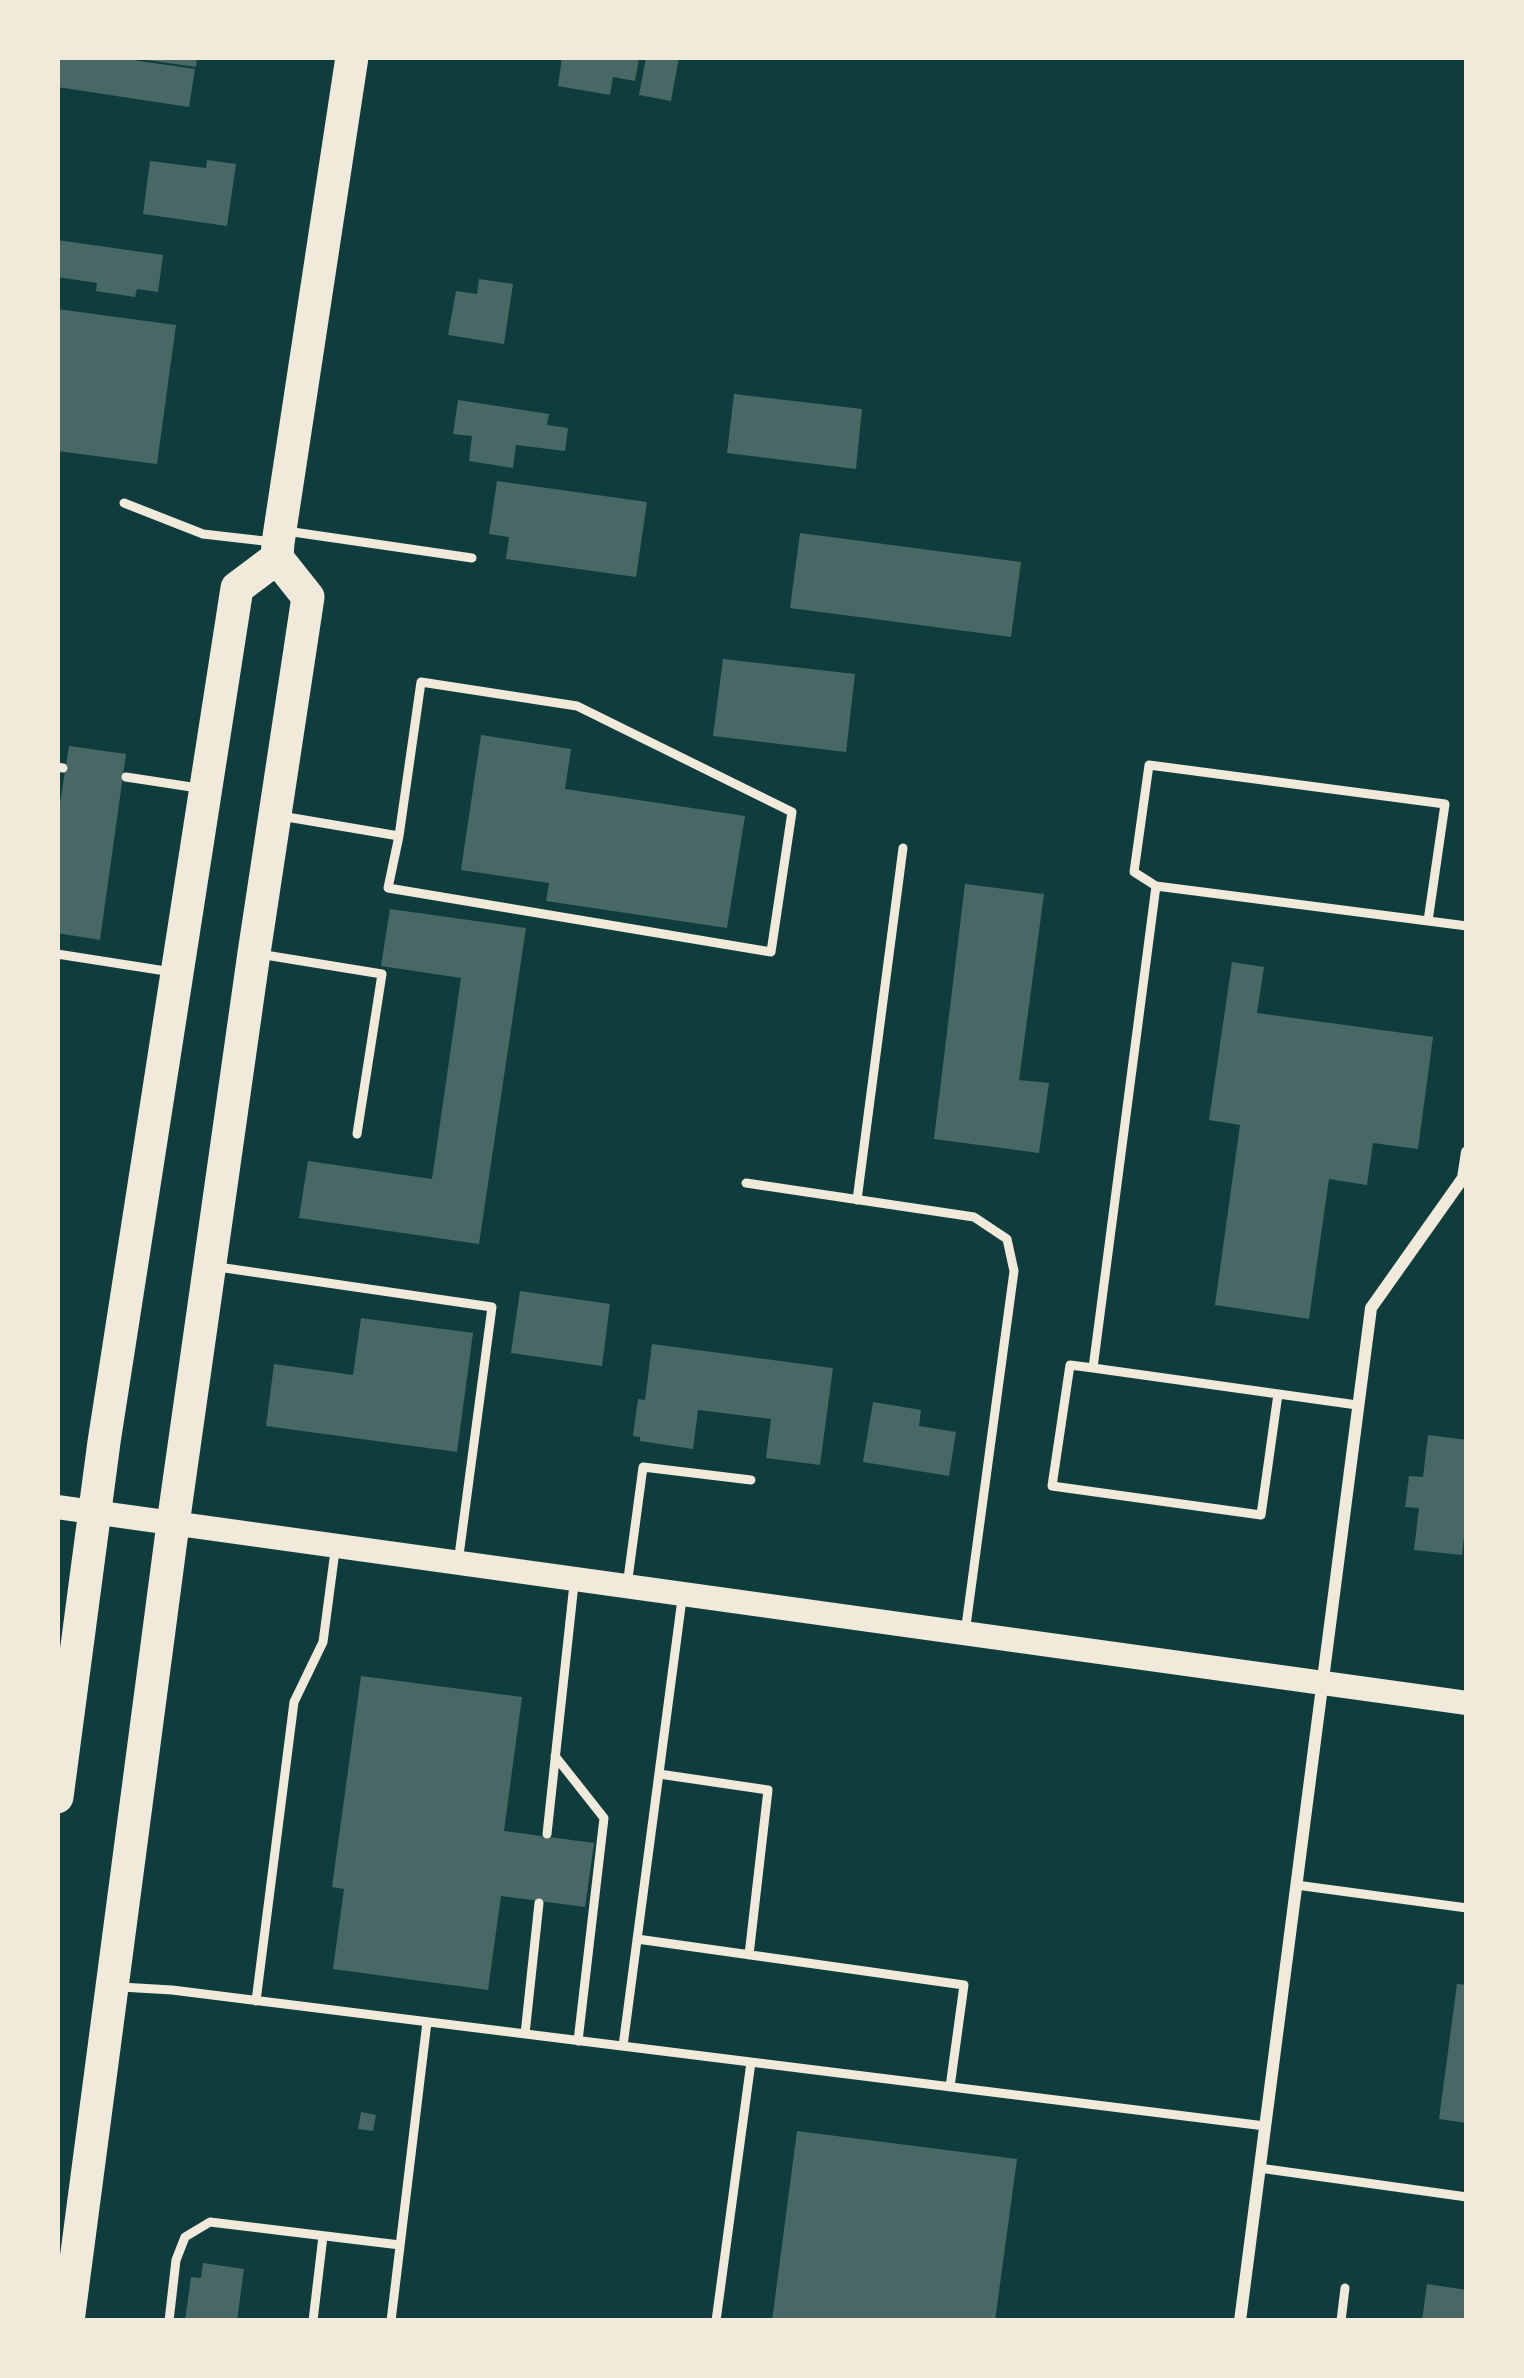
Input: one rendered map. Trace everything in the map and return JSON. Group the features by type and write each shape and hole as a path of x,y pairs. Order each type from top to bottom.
{"highway":[{"path":"57,1797 93,1512 238,588 279,544 352,57"},
{"path":"68,2321 173,1524 308,597 279,544"}],"main road":[{"path":"57,1507 1467,1703"}],"street":[{"path":"1240,2321 1371,1308 1463,1178 1467,1152"}],"lane":[{"path":"124,503 203,534 472,558"},
{"path":"421,682 577,706 792,812 771,952 388,888 399,836 421,682"},
{"path":"1428,921 1445,804 1149,765 1134,872 1156,886 1428,921 1467,926"},
{"path":"126,777 206,789"},
{"path":"275,815 399,836"},
{"path":"857,1200 903,848"},
{"path":"1093,1368 1156,886"},
{"path":"254,953 382,974 357,1134"},
{"path":"57,954 177,973"},
{"path":"746,1183 974,1217 1006,1239 1014,1271 964,1633"},
{"path":"209,1266 492,1307 458,1562"},
{"path":"1278,1394 1261,1515 1052,1486 1070,1365 1358,1405"},
{"path":"627,1586 644,1466 751,1480"},
{"path":"256,2001 294,1702 323,1642 335,1545"},
{"path":"547,1834 575,1579"},
{"path":"623,2046 683,1593"},
{"path":"555,1756 604,1818 578,2041"},
{"path":"659,1774 768,1790 748,1955"},
{"path":"1296,1885 1467,1908"},
{"path":"525,2034 539,1903"},
{"path":"637,1940 964,1985 950,2087"},
{"path":"112,1987 172,1990 1265,2126"},
{"path":"391,2321 427,2022"},
{"path":"716,2321 751,2062"},
{"path":"1259,2168 1467,2197"},
{"path":"169,2321 176,2260 185,2237 210,2222 400,2246"},
{"path":"313,2321 323,2236"},
{"path":"1341,2321 1345,2288"}],"building":[{"path":"57,57 112,57 195,69 189,107 57,87"},
{"path":"146,57 197,57 196,67"},
{"path":"562,57 639,59 635,81 613,77 610,95 558,86"},
{"path":"646,57 679,57 671,101 639,95"},
{"path":"207,160 236,164 227,226 143,214 150,161 206,168"},
{"path":"57,240 163,255 158,292 137,289 135,297 96,291 97,283 57,277"},
{"path":"479,279 513,284 504,344 448,335 456,291 477,294"},
{"path":"57,309 176,325 157,464 57,451"},
{"path":"734,394 862,409 856,469 727,453"},
{"path":"458,400 549,414 547,425 568,428 565,451 516,445 513,468 469,461 472,436 453,434"},
{"path":"497,481 647,502 636,577 506,559 509,537 489,534"},
{"path":"800,533 1021,562 1011,637 790,608"},
{"path":"723,659 855,674 846,752 713,736"},
{"path":"481,735 571,749 565,789 745,816 727,928 546,901 549,883 461,870"},
{"path":"69,746 126,754 100,940 57,933 57,822"},
{"path":"965,884 1044,894 1019,1080 1049,1083 1039,1153 934,1139"},
{"path":"390,909 526,928 479,1244 299,1218 308,1161 432,1179 461,978 381,966"},
{"path":"1232,962 1264,967 1257,1013 1433,1037 1418,1149 1373,1143 1367,1185 1329,1179 1309,1319 1215,1305 1240,1125 1209,1120"},
{"path":"520,1291 610,1304 602,1366 511,1353"},
{"path":"361,1318 473,1333 457,1452 266,1426 274,1364 353,1375"},
{"path":"652,1344 833,1368 820,1465 766,1458 771,1419 698,1410 693,1449 633,1436 638,1399 645,1400"},
{"path":"873,1402 921,1410 919,1426 956,1432 949,1476 863,1462"},
{"path":"1428,1435 1467,1440 1462,1555 1414,1550 1419,1508 1405,1507 1409,1476 1423,1477"},
{"path":"361,1676 522,1697 504,1831 594,1843 585,1907 501,1896 488,1990 333,1969 344,1889 332,1887"},
{"path":"1457,1984 1467,1985 1467,2123 1439,2119"},
{"path":"361,2112 376,2115 373,2131 358,2129"},
{"path":"797,2131 1017,2159 995,2321 772,2321"},
{"path":"203,2263 244,2269 237,2321 185,2321 191,2277 201,2278"},
{"path":"1427,2284 1467,2290 1467,2321 1422,2321"}]}
